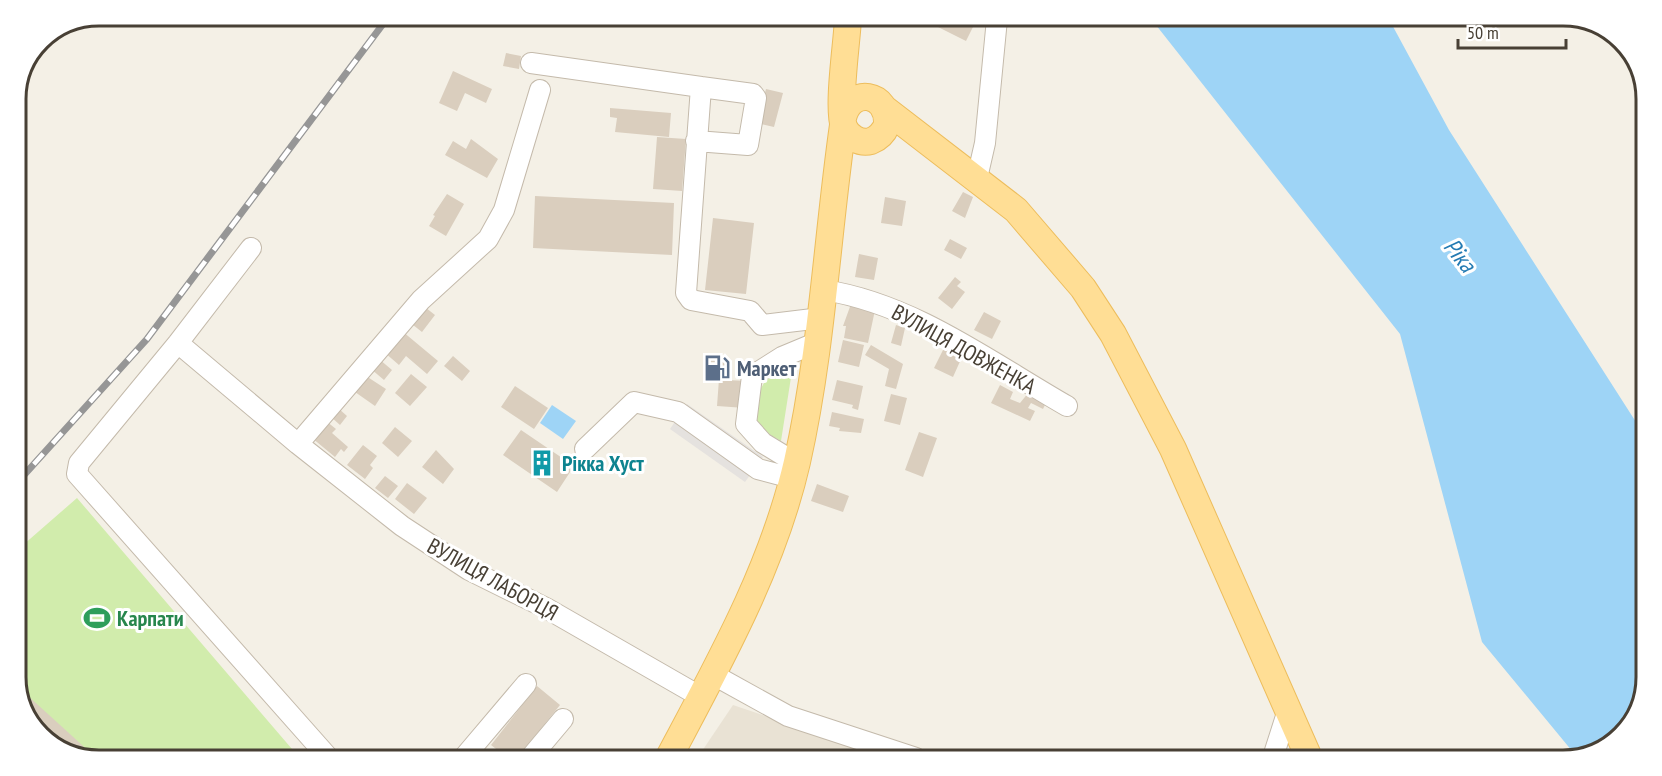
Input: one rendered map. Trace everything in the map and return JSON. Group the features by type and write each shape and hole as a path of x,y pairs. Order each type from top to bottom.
{"main road":[{"path":"838,160 884,132 887,125 883,105 858,71 848,30"},
{"path":"673,750 701,697 760,573 794,470 820,330 843,121 848,30"},
{"path":"934,146 901,137 867,141 851,136 843,121 848,105 853,100 867,96 883,105 977,178 1017,210 1051,247 1083,288 1113,334 1173,449 1306,750"}],"street":[{"path":"977,178 985,143 996,26"},
{"path":"531,63 753,94 756,98 748,145 696,141"},
{"path":"701,87 685,281 686,293 691,300 750,311 762,325 820,330"},
{"path":"297,444 421,300 488,239 504,210 540,90"},
{"path":"251,248 178,343 79,463 77,474 322,750"},
{"name":"ВУЛИЦЯ ДОВЖЕНКА","path":"824,290 851,294 892,307 1067,406"},
{"path":"794,470 763,443 746,424 752,376 820,330"},
{"name":"ВУЛИЦЯ ЛАБОРЦЯ","path":"178,343 297,444 402,526 469,570 546,608 701,697"},
{"path":"585,449 634,402 678,412 758,469 794,470"},
{"path":"712,674 788,716 892,750"},
{"path":"475,750 526,684"},
{"path":"1275,750 1288,710"},
{"path":"537,750 563,719"}],"shaded area":[{"path":"687,404 763,457 745,482 670,429"},
{"path":"733,705 865,750 703,750"}],"green space":[{"path":"780,371 792,371 781,441 760,427 755,412 755,403 762,387 773,374"},
{"name":"Карпати","path":"77,498 293,750 98,750 70,745 54,736 33,710 27,692 26,542"}],"water":[{"name":"Ріка","path":"1157,26 1393,26 1449,130 1636,422 1635,692 1631,706 1622,722 1612,733 1596,743 1571,750 1482,642 1400,334"},
{"path":"552,405 576,421 563,439 540,423"}],"building":[{"path":"936,26 974,26 966,41"},
{"path":"506,53 521,56 519,69 503,66"},
{"path":"453,71 492,89 486,103 465,93 457,111 439,103"},
{"path":"766,89 783,93 774,127 757,123"},
{"path":"610,108 671,113 669,137 615,132 617,118 610,117"},
{"path":"657,137 686,139 682,191 653,189"},
{"path":"471,139 498,159 487,178 445,155 453,141 466,149"},
{"path":"963,192 973,197 965,218 952,211"},
{"path":"447,194 464,204 446,236 429,226 435,216 433,215"},
{"path":"535,196 674,203 672,255 533,248"},
{"path":"885,197 906,201 902,226 881,223"},
{"path":"713,218 754,223 746,294 705,290"},
{"path":"950,239 967,248 961,259 944,250"},
{"path":"859,254 878,258 874,280 855,277"},
{"path":"955,277 961,282 957,286 965,292 952,309 938,298"},
{"path":"421,304 435,315 422,332 408,321"},
{"path":"851,304 875,310 868,343 844,338 846,326 843,326"},
{"path":"984,312 1001,321 992,339 974,330"},
{"path":"896,325 905,328 901,346 891,343"},
{"path":"402,331 438,361 427,374 406,356 399,365 384,352"},
{"path":"843,340 864,345 859,367 838,362"},
{"path":"871,345 903,364 896,389 885,386 889,369 865,355"},
{"path":"944,348 962,357 953,377 934,368"},
{"path":"453,356 470,371 462,381 444,366"},
{"path":"709,357 727,358 726,380 747,381 745,408 717,406 719,379 707,378"},
{"path":"379,359 392,370 384,380 371,369"},
{"path":"411,374 427,387 410,406 395,393"},
{"path":"366,376 386,389 375,406 355,392"},
{"path":"837,380 863,386 858,410 852,408 853,405 832,400"},
{"path":"1000,385 1013,392 1010,399 1020,403 1029,392 1047,401 1043,409 1031,403 1028,408 1035,411 1030,421 991,403"},
{"path":"515,386 548,408 534,429 501,407"},
{"path":"891,394 907,398 900,425 884,421"},
{"path":"338,408 347,416 340,425 331,417"},
{"path":"832,412 864,419 861,433 839,431 840,428 829,426"},
{"path":"326,421 336,429 332,433 348,447 344,452 341,449 335,457 312,438"},
{"path":"395,427 412,441 398,457 382,443"},
{"name":"Рікка Хуст","path":"521,430 574,466 557,492 503,455"},
{"path":"919,432 937,438 923,477 905,470"},
{"path":"363,445 377,456 370,465 373,468 365,479 347,465"},
{"path":"436,450 454,469 443,484 422,467"},
{"path":"385,476 398,486 388,498 375,488"},
{"path":"407,483 427,498 414,514 395,499"},
{"path":"817,484 849,496 843,512 811,501"},
{"path":"537,686 560,705 524,750 497,750 491,745"},
{"path":"28,696 87,749 70,745 54,736 38,718"}],"railway":[{"path":"26,473 147,339 382,26"}],"place":[{"name":"Маркет","path":"717,368"},
{"name":"Рікка Хуст","path":"542,463"},
{"name":"Карпати","path":"97,618"}]}
